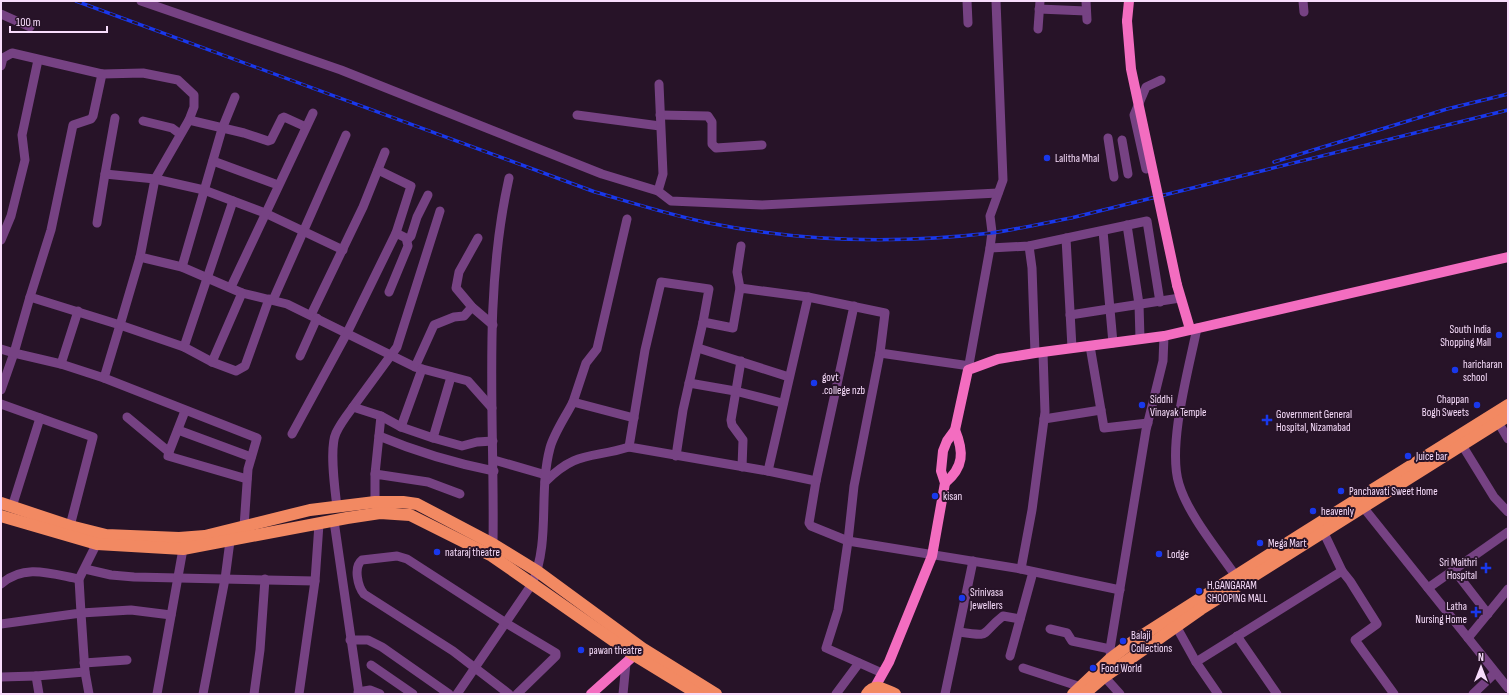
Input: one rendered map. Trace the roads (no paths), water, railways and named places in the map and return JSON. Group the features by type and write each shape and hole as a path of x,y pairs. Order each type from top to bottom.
{"highway":[{"path":"1105,673 1110,654 1135,640 1235,575 1508,405"},
{"path":"1079,692 1176,626 1323,531 1363,508 1503,419"},
{"path":"7,505 70,526 99,539 116,536 187,538 205,536 310,510 375,502 403,502 417,504 494,544 537,572 634,655 716,694"},
{"path":"1,516 99,539 183,549 380,513 410,515 492,556 634,655 698,694"},
{"path":"871,691 880,687 891,693"}],"main road":[{"path":"1129,1 1127,22 1131,69 1180,298 1194,328"},
{"path":"871,691 889,662 932,556 945,484 942,471 943,451 947,441 955,430 969,368 998,359 1039,352 1164,336 1508,257"},
{"path":"945,484 956,474 960,459 961,445 955,430"},
{"path":"591,694 634,655"}],"street":[{"path":"141,1 342,70 602,174 658,191 667,199 675,201 762,205 998,193"},
{"path":"967,1 968,23"},
{"path":"880,353 969,368 990,248 992,232 990,216 1003,180 996,1"},
{"path":"1038,29 1040,5 1086,15 1086,1"},
{"path":"1303,1 1304,12"},
{"path":"1,14 30,27"},
{"path":"1,66 3,58 12,53 102,74 143,73 178,80 194,95 194,108 189,120 155,180 140,257 104,378"},
{"path":"1,240 11,216 25,160 22,135 38,60"},
{"path":"1,390 14,353 51,230 73,125 91,119 93,116 102,74"},
{"path":"1146,169 1134,115 1146,87 1162,80"},
{"path":"658,191 663,174 659,84"},
{"path":"182,267 222,129 235,97"},
{"path":"231,287 313,113"},
{"path":"577,115 660,126"},
{"path":"660,116 708,116 712,122 712,144 716,148 762,145"},
{"path":"97,223 115,118"},
{"path":"189,120 244,133 268,141 271,140 282,118 306,127"},
{"path":"143,121 172,128 180,134"},
{"path":"30,298 78,312 184,347 212,362 236,371 243,369 271,300 346,135"},
{"path":"1108,138 1114,177"},
{"path":"1122,140 1128,174"},
{"path":"300,356 314,317 363,207 385,152"},
{"path":"213,161 278,185"},
{"path":"292,434 347,333 396,233 411,186 378,170"},
{"path":"105,174 155,180 204,190 265,213 343,250"},
{"path":"494,544 494,460 492,408 495,275 503,206 509,178"},
{"path":"389,292 408,246 408,239 411,236 417,217 428,194"},
{"path":"184,347 233,201"},
{"path":"337,507 334,486 333,441 335,433 392,356 402,334 440,211"},
{"path":"457,694 532,584 537,572 544,538 546,478 550,448 573,402 586,363 597,349 627,219"},
{"path":"990,248 1029,246 1147,221 1160,302"},
{"path":"1128,225 1139,304 1140,340"},
{"path":"1103,231 1113,343"},
{"path":"396,233 408,239"},
{"path":"478,238 459,272 456,283 459,294 493,325"},
{"path":"1066,238 1072,348"},
{"path":"703,322 733,328 740,288 737,272 741,246"},
{"path":"1021,569 1032,510 1044,419 1029,246"},
{"path":"140,257 182,267 242,293 287,304 419,368 468,381 492,408"},
{"path":"629,448 645,350 661,282 709,289 698,348 683,410 676,456"},
{"path":"740,288 808,297 883,312 886,314 880,353 854,486 838,610 826,647 882,673"},
{"path":"212,362 242,293"},
{"path":"768,471 782,403 790,377 808,297"},
{"path":"1070,315 1180,298"},
{"path":"854,306 816,481 809,523 811,526 848,541 932,556 1021,569 1120,590"},
{"path":"401,427 434,325 449,319 464,316 472,307"},
{"path":"61,364 78,312"},
{"path":"1194,328 1178,429 1175,468 1179,485 1191,511 1235,575"},
{"path":"1050,629 1067,633 1072,641 1110,654 1148,423 1163,361 1164,336"},
{"path":"1090,346 1104,428 1148,423"},
{"path":"698,348 790,377"},
{"path":"1,349 61,364 104,378 257,438 251,456 247,480 244,527"},
{"path":"741,361 731,420 732,425 743,440 742,467"},
{"path":"433,438 451,377"},
{"path":"689,383 735,391 782,403"},
{"path":"573,402 634,418"},
{"path":"1,404 94,437 70,526"},
{"path":"353,407 381,416 401,427 462,446 476,442 493,441"},
{"path":"1044,419 1101,410"},
{"path":"186,411 168,456 247,480"},
{"path":"375,502 375,474 381,416"},
{"path":"127,417 170,452"},
{"path":"7,505 40,418"},
{"path":"1503,419 1508,439"},
{"path":"178,430 251,456"},
{"path":"380,436 413,451 457,464 494,471"},
{"path":"1462,445 1494,497 1508,512"},
{"path":"546,478 562,467 580,458 629,448 768,471 816,481"},
{"path":"494,460 546,478"},
{"path":"375,474 428,482 460,494"},
{"path":"1363,508 1508,688"},
{"path":"334,521 350,640 359,693 370,690 380,694"},
{"path":"299,694 315,581 319,524"},
{"path":"1323,531 1342,571 1350,580 1376,624 1355,640 1394,694"},
{"path":"1428,588 1508,532"},
{"path":"89,694 84,668 80,579 99,539"},
{"path":"203,694 225,579 230,541"},
{"path":"157,694 183,549"},
{"path":"509,694 475,666 364,594 361,590 357,571 360,562 362,560 403,557 556,654 517,694"},
{"path":"945,694 973,561"},
{"path":"84,569 111,575 178,579 265,579 315,581"},
{"path":"1,584 12,576 30,570 80,579"},
{"path":"1454,570 1488,614"},
{"path":"1196,662 1342,571"},
{"path":"1,572 12,576"},
{"path":"1010,656 1033,572"},
{"path":"254,694 260,650 265,579"},
{"path":"1468,638 1508,589"},
{"path":"1,624 81,613 132,610 171,615"},
{"path":"959,632 982,635 987,633 1003,616 1020,619"},
{"path":"1176,626 1196,662 1218,694"},
{"path":"1237,636 1277,694"},
{"path":"350,640 368,640 449,694"},
{"path":"623,694 634,655"},
{"path":"1,677 36,676 127,660"},
{"path":"836,694 859,663"},
{"path":"371,665 413,694"},
{"path":"1022,668 1079,692"},
{"path":"1105,673 1120,694"},
{"path":"1473,694 1495,673"},
{"path":"36,676 39,694"}],"railway":[{"path":"76,1 595,192 694,220 779,234 814,237 885,240 920,239 956,237 1011,230 1071,218 1508,110"},
{"path":"1274,162 1447,109 1508,94"}],"place":[{"name":"Lalitha Mhal","path":"1047,158"},
{"name":"South India Shopping Mall","path":"1499,335"},
{"name":"haricharan school","path":"1455,370"},
{"name":"govt .college nzb","path":"814,383"},
{"name":"Siddhi Vinayak Temple","path":"1142,405"},
{"name":"Chappan Bogh Sweets","path":"1477,405"},
{"name":"Government General Hospital, Nizamabad","path":"1267,420"},
{"name":"Juice bar","path":"1408,456"},
{"name":"Panchavati Sweet Home","path":"1341,491"},
{"name":"kisan","path":"935,496"},
{"name":"heavenly","path":"1313,511"},
{"name":"Mega Mart","path":"1260,543"},
{"name":"nataraj theatre","path":"437,552"},
{"name":"Lodge","path":"1159,554"},
{"name":"Sri Maithri Hospital","path":"1486,568"},
{"name":"H.GANGARAM SHOOPING MALL","path":"1199,591"},
{"name":"Srinivasa Jewellers","path":"962,598"},
{"name":"Latha Nursing Home","path":"1476,612"},
{"name":"Balaji Collections","path":"1123,641"},
{"name":"pawan theatre","path":"581,650"},
{"name":"Food World","path":"1093,668"}]}
